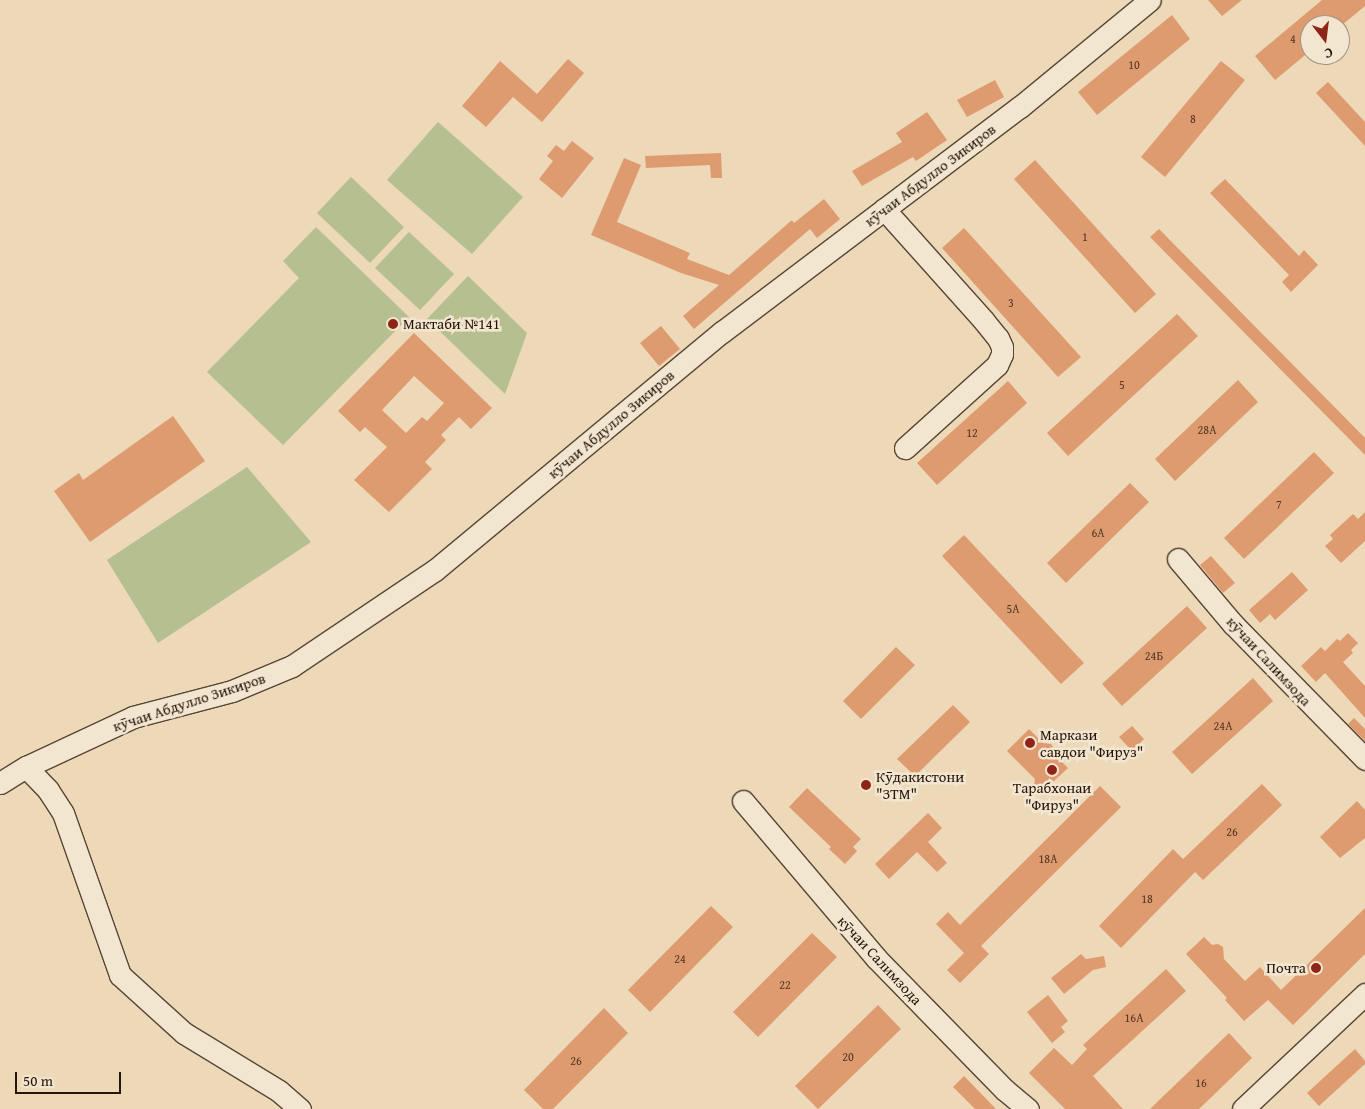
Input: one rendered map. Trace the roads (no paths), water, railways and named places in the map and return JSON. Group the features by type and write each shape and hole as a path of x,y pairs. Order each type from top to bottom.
{"street":[{"name":"кӯчаи Абдулло Зикиров","path":"0,783 26,767 133,717 232,691 292,666 435,570 722,332 1020,107 1150,0"},
{"path":"884,209 984,321 1002,346 1002,354 997,365 905,448"},
{"name":"кӯчаи Салимзода","path":"1178,559 1233,624 1365,759"},
{"path":"26,767 48,790 62,813 120,975 184,1033 279,1091 300,1109"},
{"name":"кӯчаи Салимзода","path":"743,801 762,826 876,958 1005,1090 1028,1109"},
{"path":"1243,1109 1365,994"}],"place":[{"name":"Мактаби №141","path":"393,324"},
{"name":"Маркази савдои \"Фируз\"","path":"1030,743"},
{"name":"Тарабхонаи \"Фируз\"","path":"1052,770"},
{"name":"Кӯдакистони \"ЗТМ\"","path":"866,785"},
{"name":"Почта","path":"1316,968"}]}
